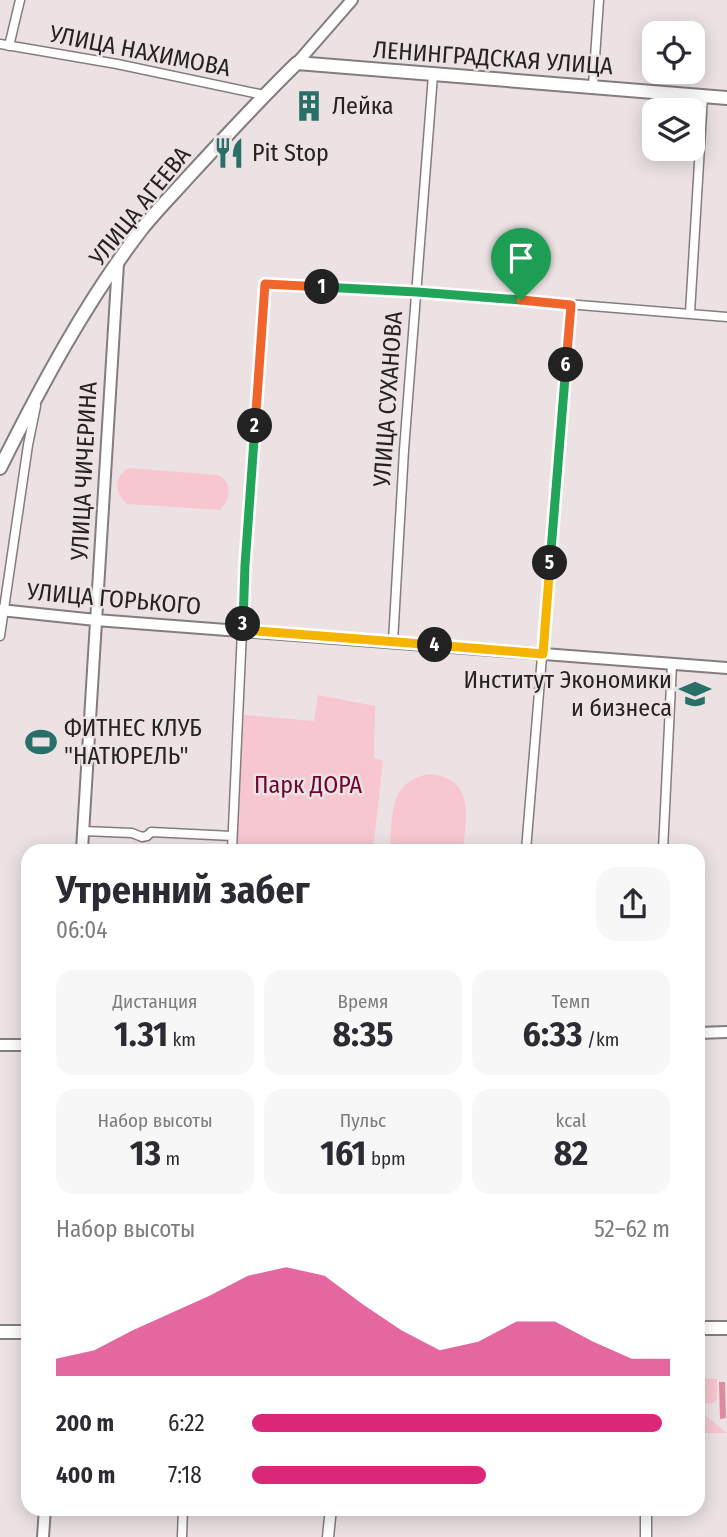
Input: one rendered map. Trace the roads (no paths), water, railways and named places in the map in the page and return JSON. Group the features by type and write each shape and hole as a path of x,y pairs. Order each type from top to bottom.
{"main road":[{"name":"УЛИЦА АГЕЕВА","path":"0,468 37,396 86,311 142,230 352,0"},
{"name":"ЛЕНИНГРАДСКАЯ УЛИЦА","path":"297,63 727,98"},
{"name":"УЛИЦА ЧИЧЕРИНА","path":"82,844 118,263"},
{"name":"УЛИЦА ГОРЬКОГО","path":"2,611 727,668"},
{"path":"705,1032 727,1032"},
{"path":"0,1045 21,1045"},
{"path":"705,1328 727,1328"},
{"path":"0,1332 21,1332"},
{"path":"43,1537 44,1516"}],"street":[{"name":"УЛИЦА НАХИМОВА","path":"20,0 4,45 117,64 264,95"},
{"path":"593,86 599,0"},
{"name":"УЛИЦА СУХАНОВА","path":"393,642 404,450 433,75"},
{"path":"690,313 703,96"},
{"path":"232,844 245,565 265,284 417,292 727,317"},
{"path":"527,844 571,305"},
{"path":"0,636 37,396"},
{"path":"663,844 673,664"},
{"path":"83,831 132,833 142,837 151,832 232,836"},
{"path":"182,1537 183,1516"},
{"path":"328,1537 330,1516"},
{"path":"646,1516 646,1537"}],"place":[{"name":"Лейка","path":"309,106"},
{"name":"Pit Stop","path":"229,153"},
{"name":"Институт Экономики и бизнеса","path":"695,694"},
{"name":"ФИТНЕС КЛУБ \"НАТЮРЕЛЬ\"","path":"41,742"}],"park label":[{"name":"Парк ДОРА","path":"308,785"}]}
